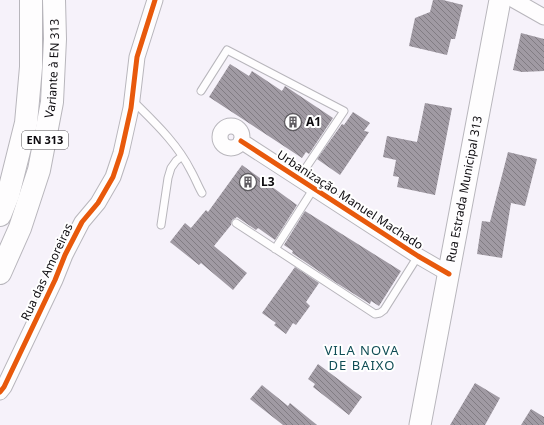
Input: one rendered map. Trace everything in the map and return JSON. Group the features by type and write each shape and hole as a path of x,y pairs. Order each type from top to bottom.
{"main road":[{"name":"Variante à EN 313","path":"0,215 8,195 26,123 31,67 31,0"},
{"name":"Variante à EN 313","path":"0,273 20,228 39,170 52,102 55,39 54,0"},
{"name":"Rua Estrada Municipal 313","path":"420,425 500,0"}],"street":[{"name":"Rua das Amoreiras","path":"0,392 14,366 55,280 65,255 82,222 98,203 113,177 121,153 132,100 138,57 155,0"},
{"path":"514,0 544,17"},
{"name":"Urbanização Manuel Machado","path":"241,141 418,256 449,274"}],"lane":[{"path":"201,91 227,50 344,111 299,178"},
{"path":"132,100 171,140 192,171 202,193"},
{"path":"161,225 168,178 171,168 182,156"},
{"path":"275,249 314,188"},
{"path":"236,223 374,314 380,313 384,310 418,256"}],"building":[{"path":"433,0 443,0 463,5 455,39 451,39 447,55 409,46 415,18 430,12"},
{"path":"521,33 544,39 544,71 522,72 513,70"},
{"path":"230,64 249,76 252,71 282,91 285,86 333,118 309,154 306,152 302,158 209,97"},
{"path":"425,103 452,108 435,195 397,187 399,177 393,176 396,160 383,157 387,136 417,142"},
{"path":"353,112 370,123 364,131 369,132 340,175 317,159 342,124 344,125"},
{"path":"508,152 537,159 525,206 511,203 502,258 477,254 482,221 490,222"},
{"path":"242,165 297,205 275,240 258,228 256,230 237,217 232,220 231,225 214,246 247,273 233,290 201,263 199,265 170,242 185,223 191,228 206,210 208,212"},
{"path":"305,211 401,271 379,306 371,301 370,304 335,282 292,253 293,251 284,245"},
{"path":"295,267 319,283 306,302 310,306 296,325 293,323 286,334 274,325 276,323 262,313"},
{"path":"318,364 362,397 349,415 313,387 315,384 308,379"},
{"path":"475,383 500,398 485,425 450,425"},
{"path":"262,385 288,406 290,403 317,425 283,425 250,399"},
{"path":"531,409 544,417 544,425 521,425"}],"cycle path":[{"path":"0,392 4,387 55,280 65,255 82,222 98,203 113,177 121,153 131,108 137,57 155,0"},
{"path":"241,141 418,256 449,274"}],"place":[{"name":"A1","path":"293,122"},
{"name":"L3","path":"248,182"}],"district":[{"name":"VILA NOVA DE BAIXO","path":"362,358"}]}
